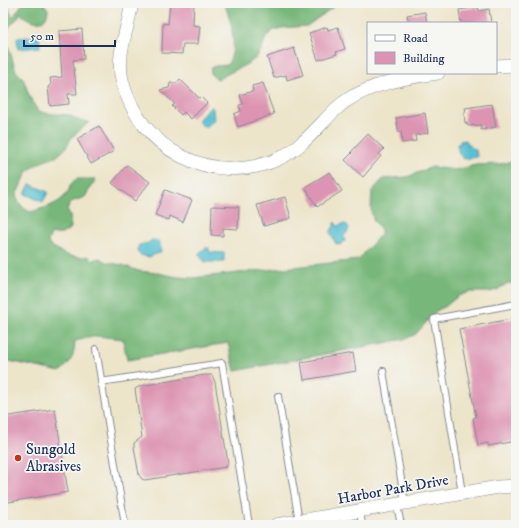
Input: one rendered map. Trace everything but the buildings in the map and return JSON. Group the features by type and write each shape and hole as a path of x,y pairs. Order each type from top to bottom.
{"street":[{"path":"132,3 122,43 121,59 122,79 130,102 146,128 163,145 183,158 208,166 245,168 268,163 280,158 305,141 351,97 366,89 382,84 433,74"},
{"path":"497,66 516,65"},
{"name":"Harbor Park Drive","path":"276,525 462,493 516,486"}],"lane":[{"path":"462,493 434,319 516,304"},
{"path":"96,349 125,525"},
{"path":"101,382 222,363 249,525"},
{"path":"383,371 401,504 401,525"},
{"path":"278,396 300,521"},
{"path":"360,511 362,525"}],"green space":[{"path":"3,3 8,3 9,10 13,17 23,3 43,3 48,9 47,15 44,19 37,22 28,19 20,13 18,18 9,27 6,38 16,71 23,78 29,95 37,110 44,113 69,115 78,120 89,122 72,137 65,149 56,157 39,163 28,171 16,195 21,205 30,212 61,200 76,179 96,179 85,197 71,202 67,209 70,216 71,228 62,234 52,234 48,240 49,245 58,251 77,257 88,256 93,260 100,258 107,262 139,271 192,278 358,260 381,234 381,229 374,221 371,202 372,191 383,179 407,177 432,167 455,170 476,165 500,164 516,160 516,284 508,283 497,290 489,292 469,292 458,296 446,306 436,311 416,334 405,339 235,371 228,343 127,360 123,339 97,336 75,341 72,358 60,372 9,361 3,358"},
{"path":"224,3 339,3 307,26 282,28 272,31 266,37 256,58 218,79 212,75 211,68 215,66 227,65 233,51 233,34"}],"water":[{"path":"39,36 40,47 18,49 17,38"},
{"path":"211,106 213,109 214,120 207,127 202,126 199,123 199,119"},
{"path":"466,140 469,146 476,150 477,157 464,159 459,154 457,144 460,144 460,141"},
{"path":"30,184 48,192 43,202 25,194"},
{"path":"335,222 337,226 343,224 347,225 349,228 347,233 344,235 345,241 340,245 336,244 330,232"},
{"path":"152,240 159,241 161,252 149,257 140,255 137,252 139,245 148,243"},
{"path":"205,248 209,248 209,252 224,253 224,262 205,262 198,254"}],"place":[{"name":"Sungold Abrasives","path":"18,458"}]}
